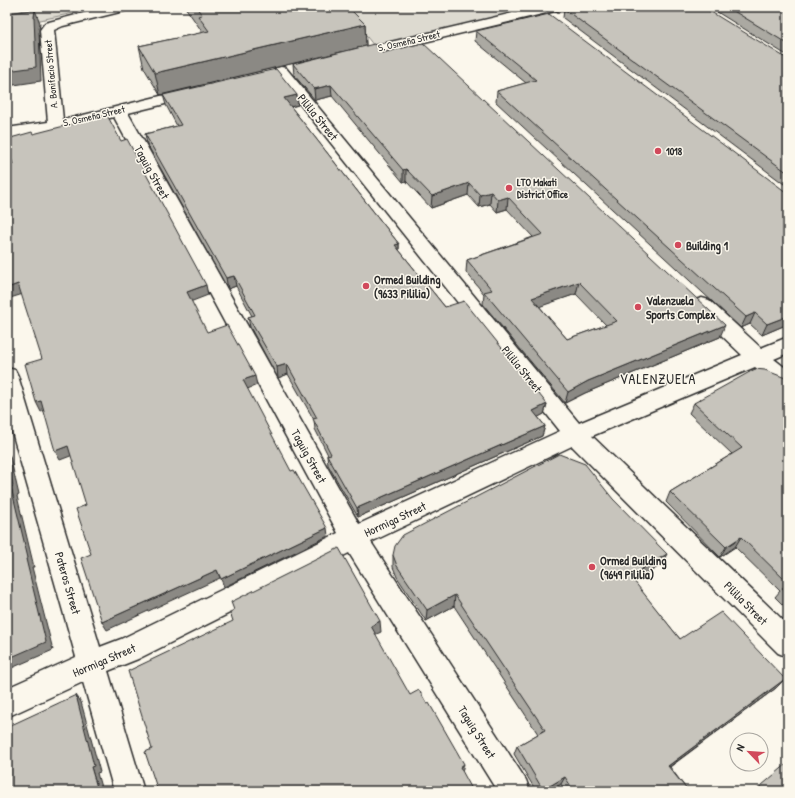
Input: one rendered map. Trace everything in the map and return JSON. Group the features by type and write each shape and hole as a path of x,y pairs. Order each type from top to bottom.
{"street":[{"name":"A. Bonifacio Street","path":"56,126 47,30 50,26 58,23 123,7"},
{"name":"S. Osmeña Street","path":"333,59 554,7"},
{"path":"540,10 553,21"},
{"path":"418,40 430,51"},
{"name":"Pililia Street","path":"281,71 575,434 788,644"},
{"name":"S. Osmeña Street","path":"7,133 56,126 206,90"},
{"name":"Taguig Street","path":"119,111 354,538 514,791"},
{"path":"689,293 758,358 788,382"},
{"name":"Hormiga Street","path":"7,702 91,664 128,650 354,538 575,434 788,345"},
{"name":"Pateros Street","path":"7,376 128,791"}],"shaded area":[{"path":"38,7 102,7 7,27 7,14"},
{"path":"330,7 543,7 374,46 350,15"}],"building":[{"path":"196,7 348,7 365,24 155,73 139,46 209,31 198,16 202,15"},
{"path":"571,7 703,7 788,59 788,173 564,9"},
{"path":"727,7 788,7 788,44"},
{"path":"35,10 36,67 7,71 7,13"},
{"path":"549,14 788,192 788,316 767,324 755,313 746,317 497,91 536,80 476,31"},
{"path":"423,43 725,325 588,381 568,392 484,292 492,290 467,260 543,234 508,197 498,200 491,192 480,195 469,183 432,196 406,169 403,170 331,85 314,89 293,64 374,44 382,53","holes":["579,282 617,321 567,339 532,298"]},
{"path":"276,69 297,95 284,98 399,244 395,245 445,307 464,301 547,404 533,411 545,426 357,508 327,455 331,454 313,419 317,418 287,364 277,367 248,317 255,315 234,276 226,278 145,134 181,125 163,95"},
{"path":"107,115 121,141 127,139 206,285 187,292 207,332 227,325 255,376 243,380 291,471 294,470 327,528 221,579 217,570 102,622 81,558 91,554 76,509 86,505 68,446 55,451 41,401 36,402 25,364 42,359 18,284 7,288 7,166 13,164 7,146 7,139 32,132 33,134"},
{"path":"755,369 765,370 788,379 788,583 741,537 726,547 670,492 742,448 694,403"},
{"path":"559,454 585,464 613,499 667,554 630,576 680,639 721,612 785,679 668,766 688,791 574,791 565,777 543,790 517,746 545,730 455,595 427,610 397,566 393,555 395,546 403,535"},
{"path":"7,459 13,486 11,487 28,558 26,559 46,642 7,659"},
{"path":"339,548 380,621 371,626 410,695 419,690 427,704 429,703 464,764 460,767 473,791 158,791 145,752 152,749 128,671 233,621 230,612 234,610 231,602"},
{"path":"788,584 788,594 782,588"},
{"path":"76,695 94,766 91,767 98,791 7,791 7,727"},
{"path":"788,763 788,791 755,791"}],"place":[{"name":"1018","path":"658,151"},
{"name":"LTO Makati District Office","path":"509,188"},
{"name":"Building 1","path":"678,245"},
{"name":"Ormed Building (9633 Pililia)","path":"366,286"},
{"name":"Valenzuela Sports Complex","path":"638,307"},
{"name":"Ormed Building (9649 Pililia)","path":"592,567"}],"district":[{"name":"VALENZUELA","path":"658,378"}]}
